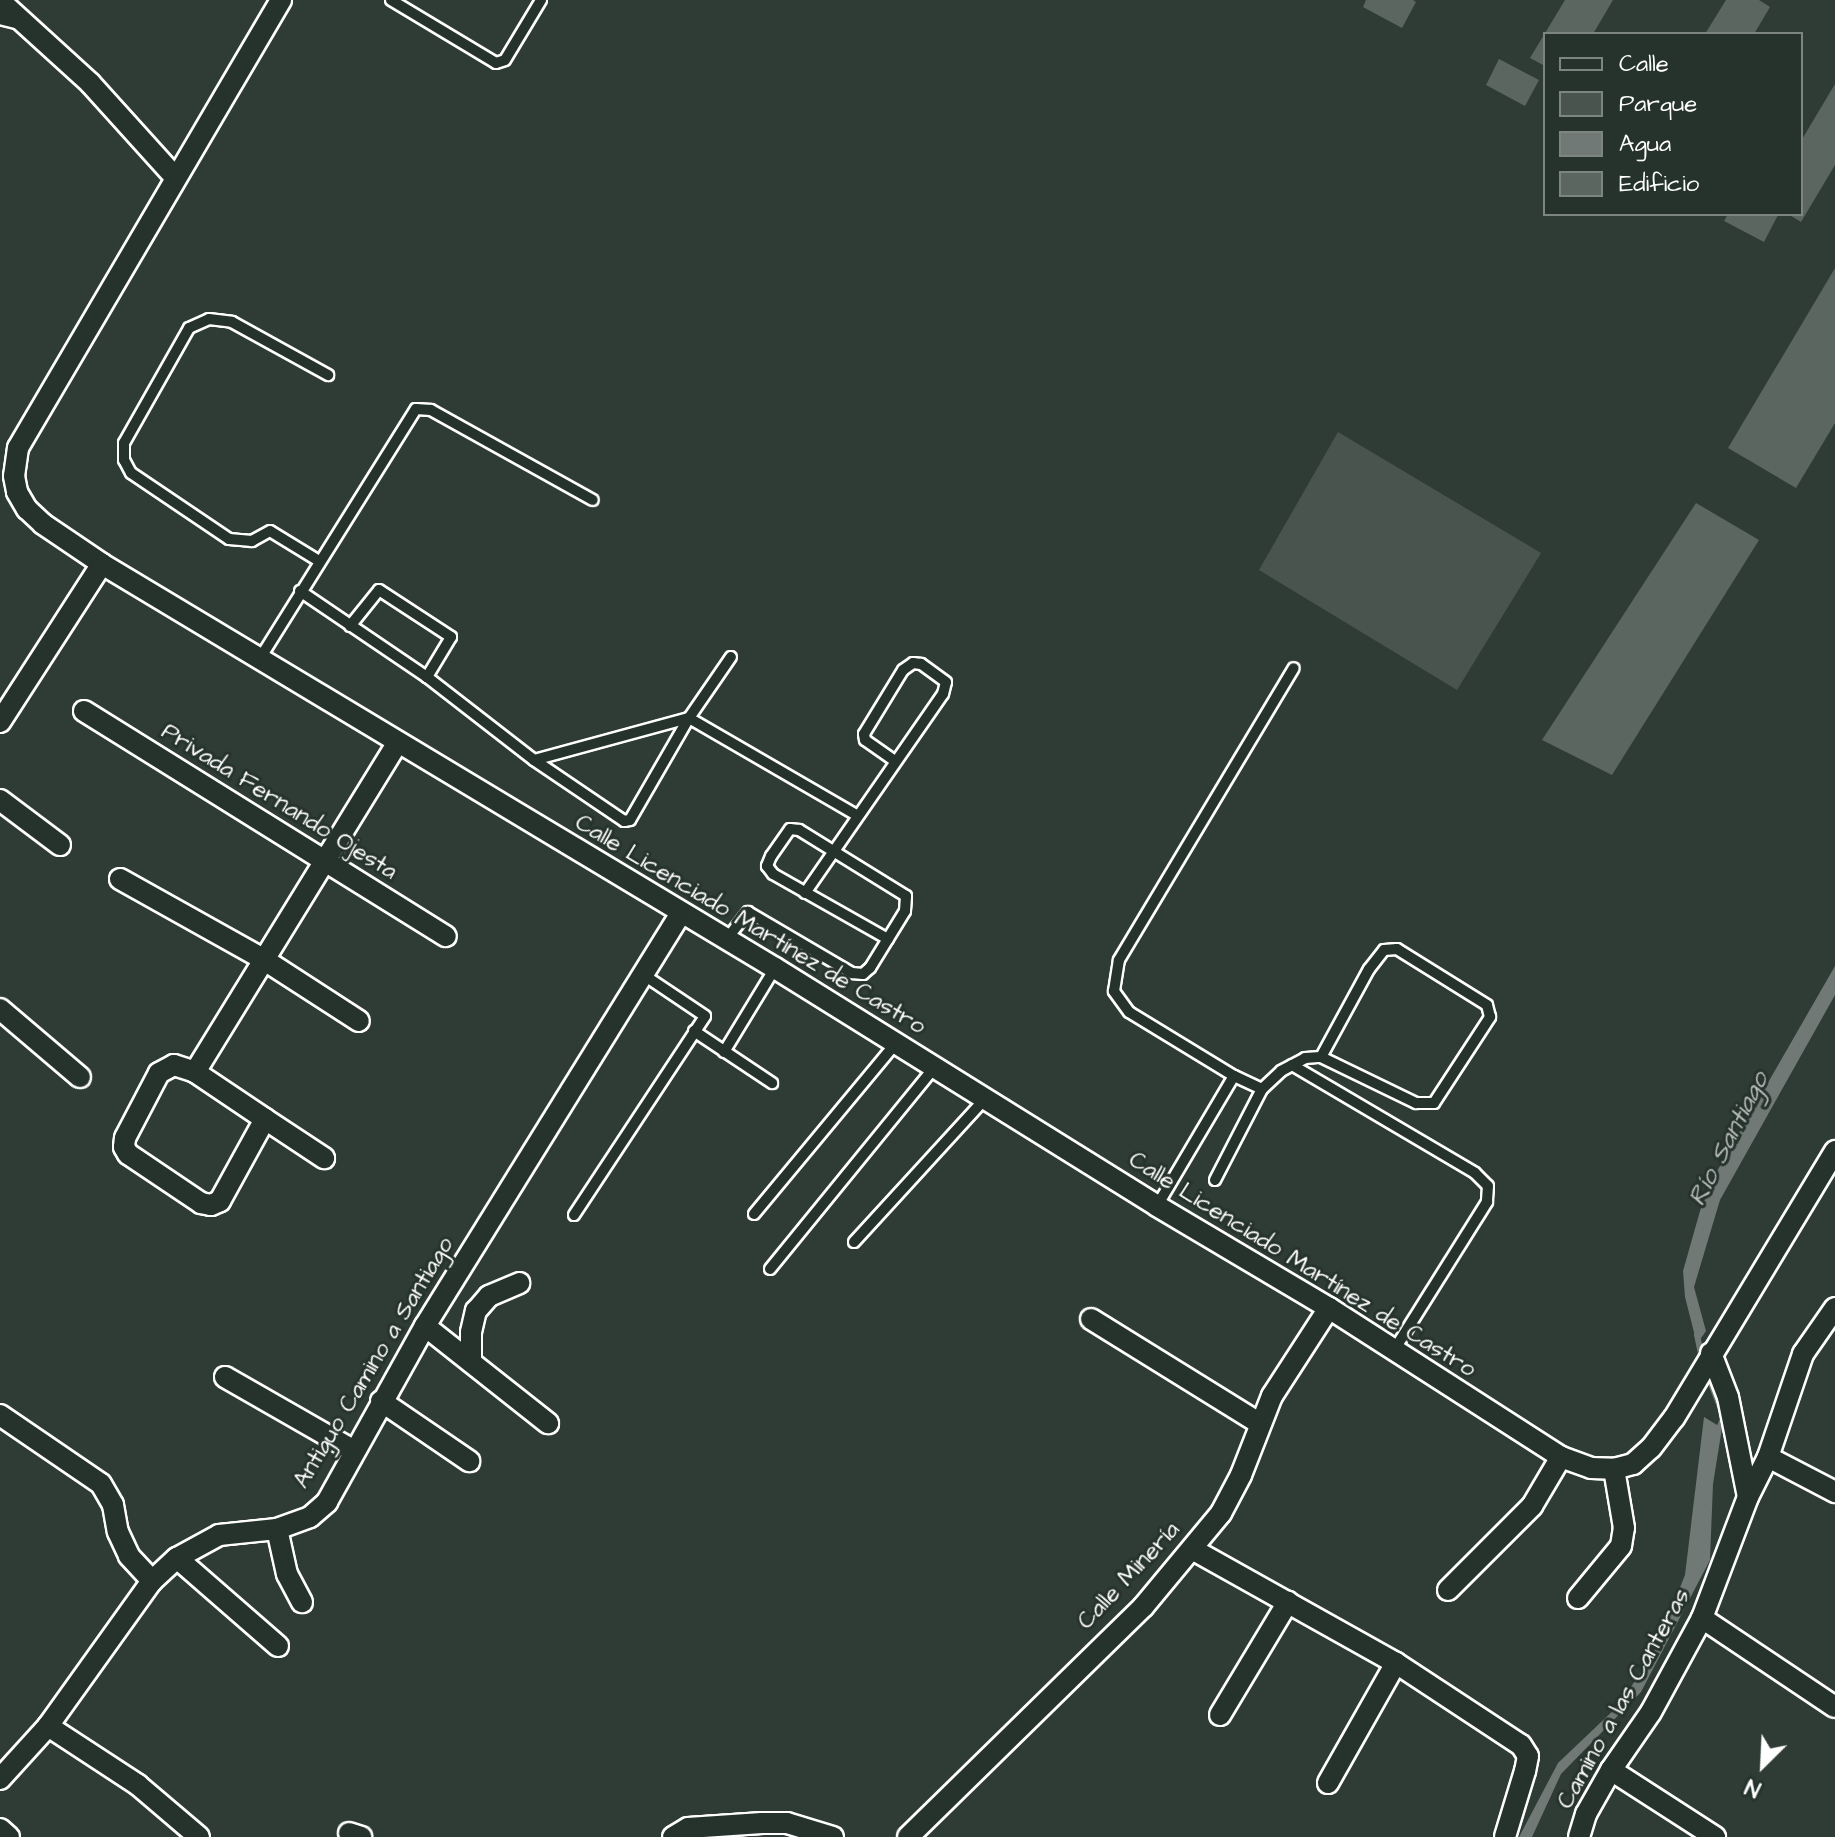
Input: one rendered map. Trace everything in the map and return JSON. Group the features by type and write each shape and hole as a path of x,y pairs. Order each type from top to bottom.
{"street":[{"name":"Calle Licenciado Martínez de Castro","path":"281,0 18,448 14,476 17,492 27,509 102,564 680,914 775,968 1157,1206 1329,1308 1561,1457 1591,1468 1614,1469"},
{"path":"0,1 90,83 175,177"},
{"path":"0,722 102,564"},
{"name":"Privada Fernando Ojesta","path":"84,711 446,936"},
{"path":"195,1072 398,742"},
{"path":"0,800 60,845"},
{"path":"120,879 263,959 359,1021"},
{"name":"Antiguo Camino a Santiago","path":"0,1779 48,1726 152,1581 177,1558 219,1535 277,1529 310,1517 327,1502 425,1326 680,914"},
{"path":"0,1009 80,1077"},
{"path":"265,1119 220,1201 211,1205 201,1203 128,1154 124,1147 125,1138 164,1067 174,1065 195,1072 324,1158"},
{"path":"1578,1598 1621,1546 1624,1528 1614,1469 1633,1464 1674,1418 1835,1151"},
{"path":"471,1362 471,1332 476,1311 489,1296 519,1283"},
{"name":"Calle Minería","path":"908,1837 1143,1607 1221,1513 1235,1487 1272,1396 1329,1308"},
{"name":"Camino a las Canteras","path":"1579,1837 1586,1814 1611,1770 1651,1712 1702,1618 1748,1497 1768,1457 1803,1354 1835,1308"},
{"path":"1091,1319 1259,1423"},
{"path":"425,1326 548,1423"},
{"path":"1709,1356 1728,1397 1748,1497"},
{"path":"225,1377 354,1451"},
{"path":"381,1401 469,1461"},
{"path":"0,1415 101,1484 113,1505 118,1532 129,1556 152,1581"},
{"path":"1448,1590 1532,1506 1561,1457"},
{"path":"1768,1457 1835,1492"},
{"path":"277,1529 287,1574 302,1602"},
{"path":"1192,1549 1396,1663 1521,1745 1528,1756 1505,1837"},
{"path":"177,1558 278,1646"},
{"path":"1220,1715 1288,1602"},
{"path":"1702,1618 1835,1707"},
{"path":"1328,1783 1396,1663"},
{"path":"48,1726 138,1785 199,1837"},
{"path":"1611,1770 1715,1837"},
{"path":"673,1837 688,1828 787,1823 833,1837"},
{"path":"0,1829 9,1837"}],"lane":[{"path":"391,0 496,63 505,60 541,0"},
{"path":"0,19 26,25"},
{"path":"319,561 270,531 252,541 229,539 131,473 124,460 124,443 189,328 209,319 232,322 328,375"},
{"path":"259,660 416,409 431,410 593,500"},
{"path":"350,626 379,590 451,637 427,677"},
{"path":"300,591 427,677 534,760 624,821 630,820 689,718 731,657"},
{"path":"805,893 856,815 895,761 943,694 946,682 921,664 913,663 903,670 864,734 865,740 895,761"},
{"path":"1262,1089 1234,1076 1129,1012 1114,991 1119,960 1294,668"},
{"path":"534,760 689,718 856,815"},
{"path":"726,940 748,912 852,973 863,974 888,939 905,911 906,896 799,830 790,829 784,834 767,866 773,874 888,939"},
{"path":"1215,1180 1262,1089 1292,1065 1305,1058 1321,1057 1416,1103 1434,1103 1490,1017 1487,1005 1397,949 1384,950 1369,969 1321,1057"},
{"path":"724,1052 775,968"},
{"path":"574,1215 705,1016 644,975"},
{"path":"694,1031 772,1083"},
{"path":"754,1214 896,1043"},
{"path":"1292,1065 1475,1173 1488,1186 1487,1202 1394,1350"},
{"path":"770,1269 935,1067"},
{"path":"1157,1206 1234,1076"},
{"path":"854,1242 985,1099"}],"green space":[{"path":"1338,432 1541,553 1457,690 1259,570"}],"water":[{"path":"1835,966 1835,995 1720,1200 1694,1287 1706,1331 1697,1344 1685,1297 1683,1271 1700,1211 1712,1180"},
{"path":"1704,1417 1722,1428 1713,1484 1710,1560 1641,1692 1561,1774 1532,1837 1519,1837 1558,1763 1619,1705 1654,1652 1685,1575"}],"building":[{"path":"1366,0 1416,2 1402,28 1363,7"},
{"path":"1565,0 1613,0 1594,32 1546,32"},
{"path":"1726,0 1759,0 1770,7 1755,32 1706,32"},
{"path":"1543,36 1543,65 1530,58"},
{"path":"1499,59 1539,80 1525,106 1486,85"},
{"path":"1835,84 1835,165 1801,222 1791,216 1803,216 1803,138"},
{"path":"1727,216 1777,216 1764,242 1724,221"},
{"path":"1835,268 1835,423 1796,488 1728,448"},
{"path":"1696,503 1759,540 1612,775 1542,740"}],"waterway":[{"name":"Río Santiago","path":"1697,1335 1702,1359"},
{"name":"Río Santiago","path":"1707,1373 1724,1417 1717,1433"}]}
